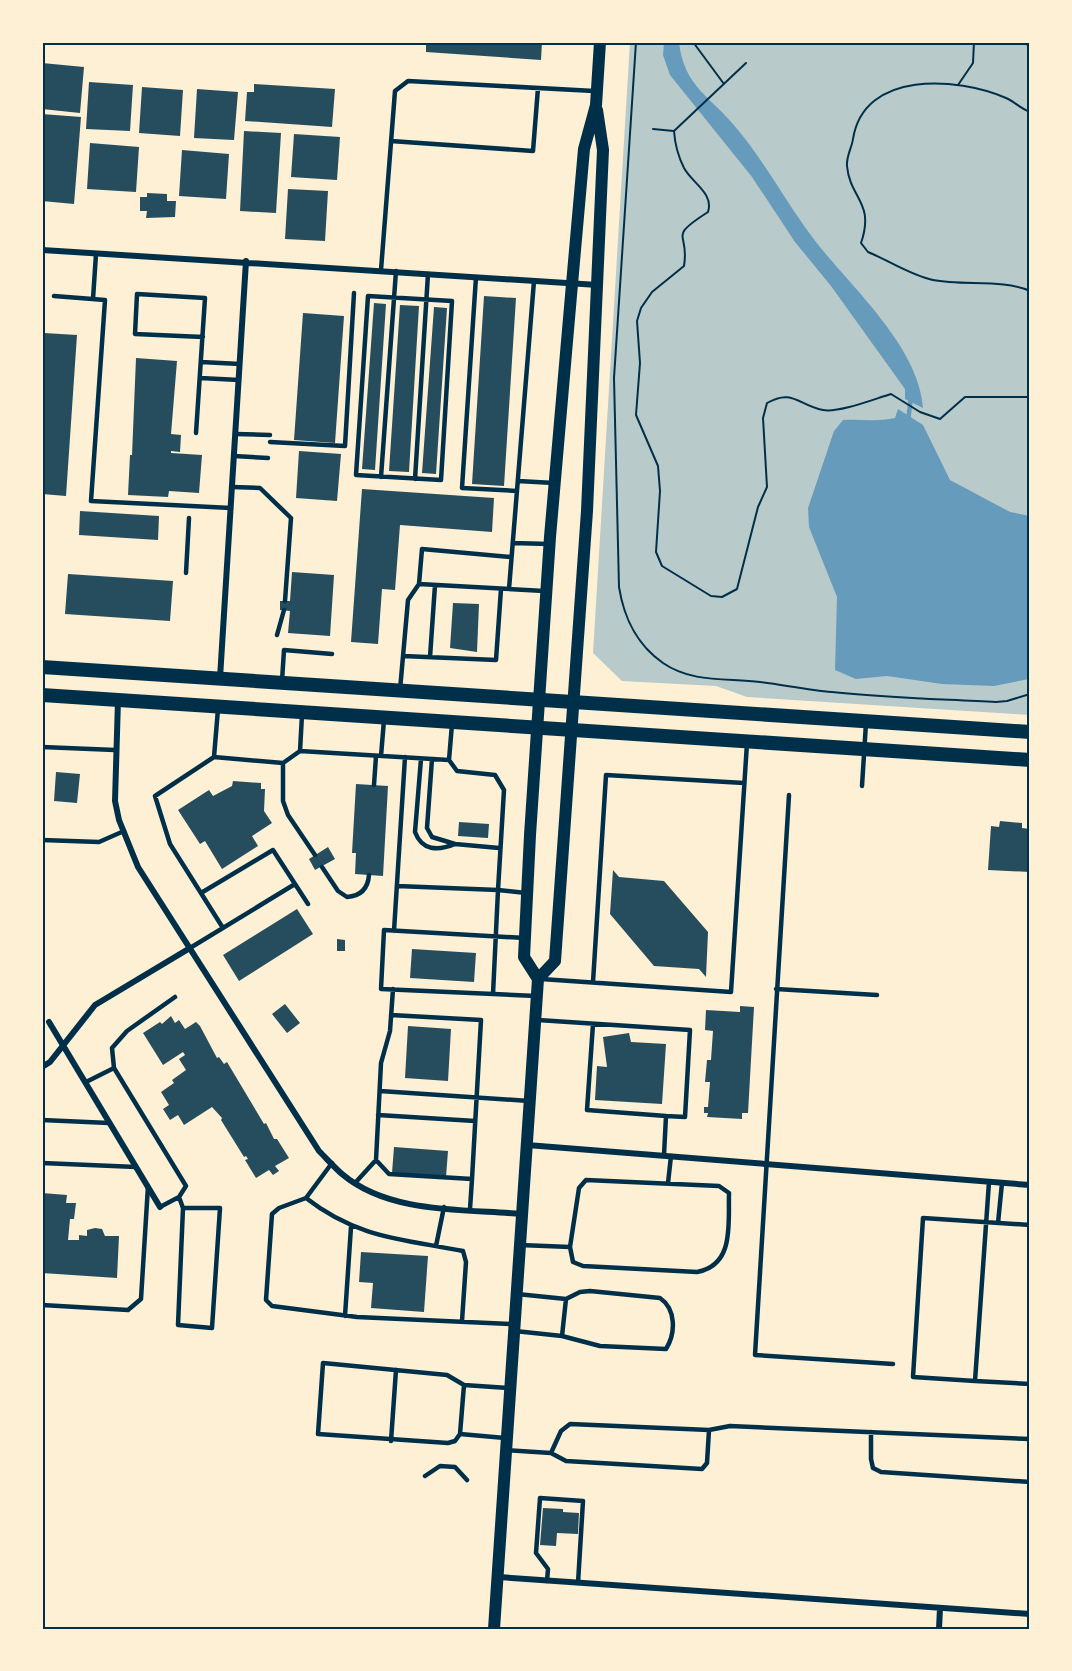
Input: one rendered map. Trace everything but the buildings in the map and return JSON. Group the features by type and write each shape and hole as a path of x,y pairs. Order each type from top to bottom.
{"main road":[{"path":"494,1629 538,979 524,957 526,893 550,544 572,284 584,150 596,105 600,42"},
{"path":"538,979 555,961 587,511 603,150 596,105"},
{"path":"42,667 1030,732"},
{"path":"218,706 220,679"},
{"path":"42,694 1030,760"}],"street":[{"path":"42,250 246,261 598,285"},
{"path":"220,679 246,261"},
{"path":"118,700 115,801 138,867 320,1151 355,1183 370,1191 409,1204 522,1214"},
{"path":"42,1067 50,1062 95,1005 190,948"},
{"path":"49,1022 160,1207"},
{"path":"526,1145 1030,1185"},
{"path":"497,1577 1030,1614"},
{"path":"939,1629 940,1608"}],"lane":[{"path":"381,270 395,91 408,81 597,91"},
{"path":"391,141 533,151 538,88"},
{"path":"93,299 96,254"},
{"path":"381,477 396,272"},
{"path":"415,479 428,274"},
{"path":"476,277 462,488 517,491"},
{"path":"510,589 534,281"},
{"path":"270,442 345,446 354,293"},
{"path":"196,433 203,337 205,298 137,294 135,334 203,337"},
{"path":"54,296 105,300 91,501 231,508"},
{"path":"368,296 426,300 452,301 441,480 356,475 368,296"},
{"path":"201,362 240,364"},
{"path":"200,378 239,380"},
{"path":"235,434 270,435"},
{"path":"234,456 268,458"},
{"path":"518,481 555,483"},
{"path":"232,487 260,488 291,518 285,601"},
{"path":"186,573 189,518"},
{"path":"513,543 550,544"},
{"path":"400,691 408,600 419,584 422,549 511,557"},
{"path":"419,584 547,592"},
{"path":"430,657 435,585"},
{"path":"403,656 496,660 501,589"},
{"path":"277,635 284,610"},
{"path":"282,683 284,651 332,654"},
{"path":"214,758 218,706"},
{"path":"300,751 302,712"},
{"path":"374,785 384,717"},
{"path":"452,721 449,760 457,771 495,775 504,790 499,848 493,994"},
{"path":"862,786 866,721"},
{"path":"538,979 731,992 747,741"},
{"path":"42,747 115,750"},
{"path":"223,928 170,844 155,796 214,758 284,763 300,751 449,760"},
{"path":"394,931 405,757"},
{"path":"421,759 415,832 419,842 427,848 444,849 455,844"},
{"path":"432,759 427,828 432,837 455,844 499,848"},
{"path":"284,763 283,801 288,815 315,855"},
{"path":"593,982 606,775 744,783"},
{"path":"789,795 755,1355 893,1364"},
{"path":"42,840 99,842 124,831"},
{"path":"201,893 273,850 308,904"},
{"path":"322,867 338,891 347,897 362,892 367,887 369,875"},
{"path":"190,948 295,884"},
{"path":"397,886 526,893"},
{"path":"525,938 384,930 381,989 537,996"},
{"path":"355,1183 376,1160 381,1063 392,1015 393,989"},
{"path":"776,989 877,994"},
{"path":"160,1207 179,1197 186,1186 114,1068 112,1048 127,1031 175,997"},
{"path":"392,1015 481,1020 470,1209"},
{"path":"535,1020 690,1030 685,1117 587,1110 593,1024"},
{"path":"86,1082 114,1068"},
{"path":"380,1091 530,1101"},
{"path":"378,1115 475,1121"},
{"path":"666,1116 668,1183"},
{"path":"42,1120 110,1123"},
{"path":"376,1160 389,1174 472,1179"},
{"path":"42,1163 136,1167"},
{"path":"332,1163 306,1198 279,1208 272,1214 266,1300 272,1306 345,1316 462,1321 562,1336 600,1346 660,1350 666,1348 669,1343 673,1322 671,1310 660,1298 590,1291 579,1292 566,1299 517,1294"},
{"path":"610,1180 718,1186 729,1192 727,1245 711,1270 697,1272 583,1266 573,1262 570,1247 582,1182 610,1180"},
{"path":"975,1381 989,1182"},
{"path":"998,1223 1002,1183"},
{"path":"42,1305 128,1310 141,1299 148,1186"},
{"path":"179,1197 183,1208 178,1325 212,1328 220,1208 183,1208"},
{"path":"306,1198 325,1213 351,1227 374,1234 463,1251 465,1254 462,1321"},
{"path":"436,1246 444,1207"},
{"path":"1030,1226 922,1218 913,1377 1030,1384"},
{"path":"345,1316 351,1227"},
{"path":"520,1245 570,1247"},
{"path":"562,1336 566,1299"},
{"path":"464,1385 460,1434 455,1441 448,1443 391,1441 318,1434 323,1363 447,1375 464,1385 511,1388"},
{"path":"391,1441 396,1370"},
{"path":"551,1453 561,1431 570,1424 709,1430 730,1425 1030,1439"},
{"path":"460,1434 551,1453 566,1461 702,1469 707,1463 709,1430"},
{"path":"871,1432 870,1459 873,1468 881,1472 1030,1482"},
{"path":"425,1476 440,1466 455,1467 467,1480"},
{"path":"547,1581 548,1569 536,1553 540,1498 583,1501 578,1583"}],"path":[{"path":"636,42 614,378 619,586 625,615 632,632 645,648 664,664 690,676 832,692 996,702 1007,702 1030,694"},
{"path":"693,42 724,84"},
{"path":"958,85 973,63 974,42"},
{"path":"1024,42 1030,47"},
{"path":"674,132 746,63"},
{"path":"1030,112 1008,99 958,85 907,85 869,103 856,122 846,164 865,205 866,228 861,243 868,252 931,280 971,285 1018,285 1030,291"},
{"path":"653,129 674,132"},
{"path":"674,132 676,150 686,171 705,194 710,205 708,212 681,233 680,239 686,255 684,266 652,292 641,308 637,321 640,363 636,415 658,466 660,491 656,552 662,566 681,575 711,596 722,597 738,589 758,507 767,487 763,418 767,404 779,397 797,398 812,407 826,411 891,394 920,412 940,419 965,398 1030,397"}],"shaded area":[{"path":"630,42 1030,42 1030,715 747,697 716,686 622,681 593,653"}],"water":[{"path":"664,42 679,42 682,58 693,81 749,143 816,242 882,319 910,363 919,385 923,408 905,399 905,389 831,286 795,242 752,177 670,75 663,55"},
{"path":"898,409 923,425 950,480 1010,512 1030,516 1029,679 994,686 942,684 887,676 856,679 835,670 837,597 809,527 808,508 834,431 843,420 895,418"}],"waterway":[{"path":"908,421 911,397"}]}
